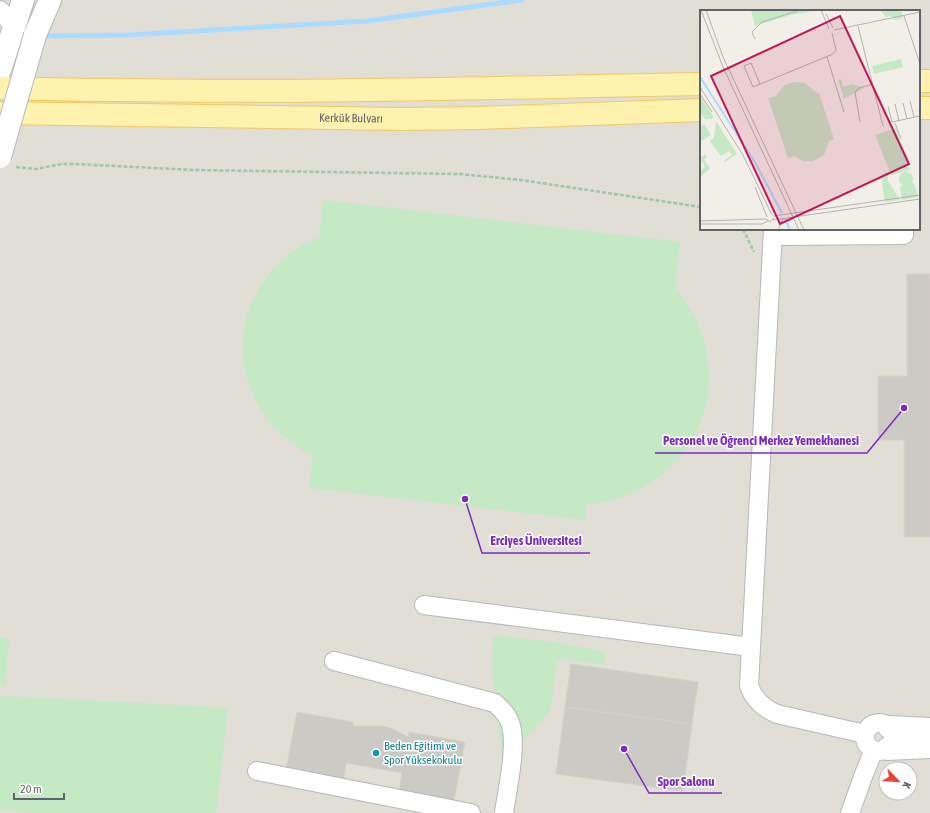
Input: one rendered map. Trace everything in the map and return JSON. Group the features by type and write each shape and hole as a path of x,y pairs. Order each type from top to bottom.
{"main road":[{"path":"0,88 144,90 428,89 700,84"},
{"name":"Kerkük Bulvarı","path":"0,113 478,118 700,110"}],"street":[{"path":"0,70 23,0"},
{"path":"7,162 35,35 50,0"},
{"path":"0,10 14,28"},
{"path":"864,734 777,714 767,710 755,698 749,686 773,232 904,235 904,230"},
{"path":"424,604 751,647"},
{"path":"334,661 495,703 509,720 514,737 504,813"},
{"path":"850,813 864,774 880,750 891,744 893,737 889,727 884,723 875,723 867,728 864,734 866,743 870,748 880,750 930,747"},
{"path":"889,727 930,729"},
{"path":"257,771 471,813"}],"path":[{"path":"7,162 36,169 62,164 75,164 194,170 460,174 521,180 700,207"}],"shaded area":[{"path":"0,0 930,0 930,813 0,813"}],"green space":[{"path":"323,200 680,242 675,288 696,322 707,356 708,391 700,424 682,454 657,478 625,496 586,505 585,520 309,488 313,456 287,439 266,417 252,392 244,364 243,336 250,308 263,282 285,258 301,246 319,238"},
{"path":"493,635 552,642 606,652 604,665 557,658 551,710 503,764 494,699 492,666"},
{"path":"0,636 9,640 5,686 0,685"},
{"path":"0,696 198,706 228,709 216,813 37,813 0,809"}],"building":[{"path":"907,274 930,274 930,537 904,537 904,440 878,440 878,376 907,376"},
{"path":"571,664 698,682 692,724 565,707"},
{"path":"565,707 692,724 683,791 556,774"},
{"name":"Beden Eğitimi ve Spor Yüksekokulu","path":"297,712 353,722 353,726 383,726 393,729 408,737 409,732 465,742 454,801 399,791 402,773 346,763 343,781 286,770"}],"waterway":[{"path":"41,36 128,35 367,21 522,0"}],"place":[{"name":"Personel ve Öğrenci Merkez Yemekhanesi","path":"904,408"},
{"name":"Erciyes Üniversitesi","path":"465,499"},
{"name":"Spor Salonu","path":"624,749"},
{"name":"Beden Eğitimi ve Spor Yüksekokulu","path":"376,753"}]}
